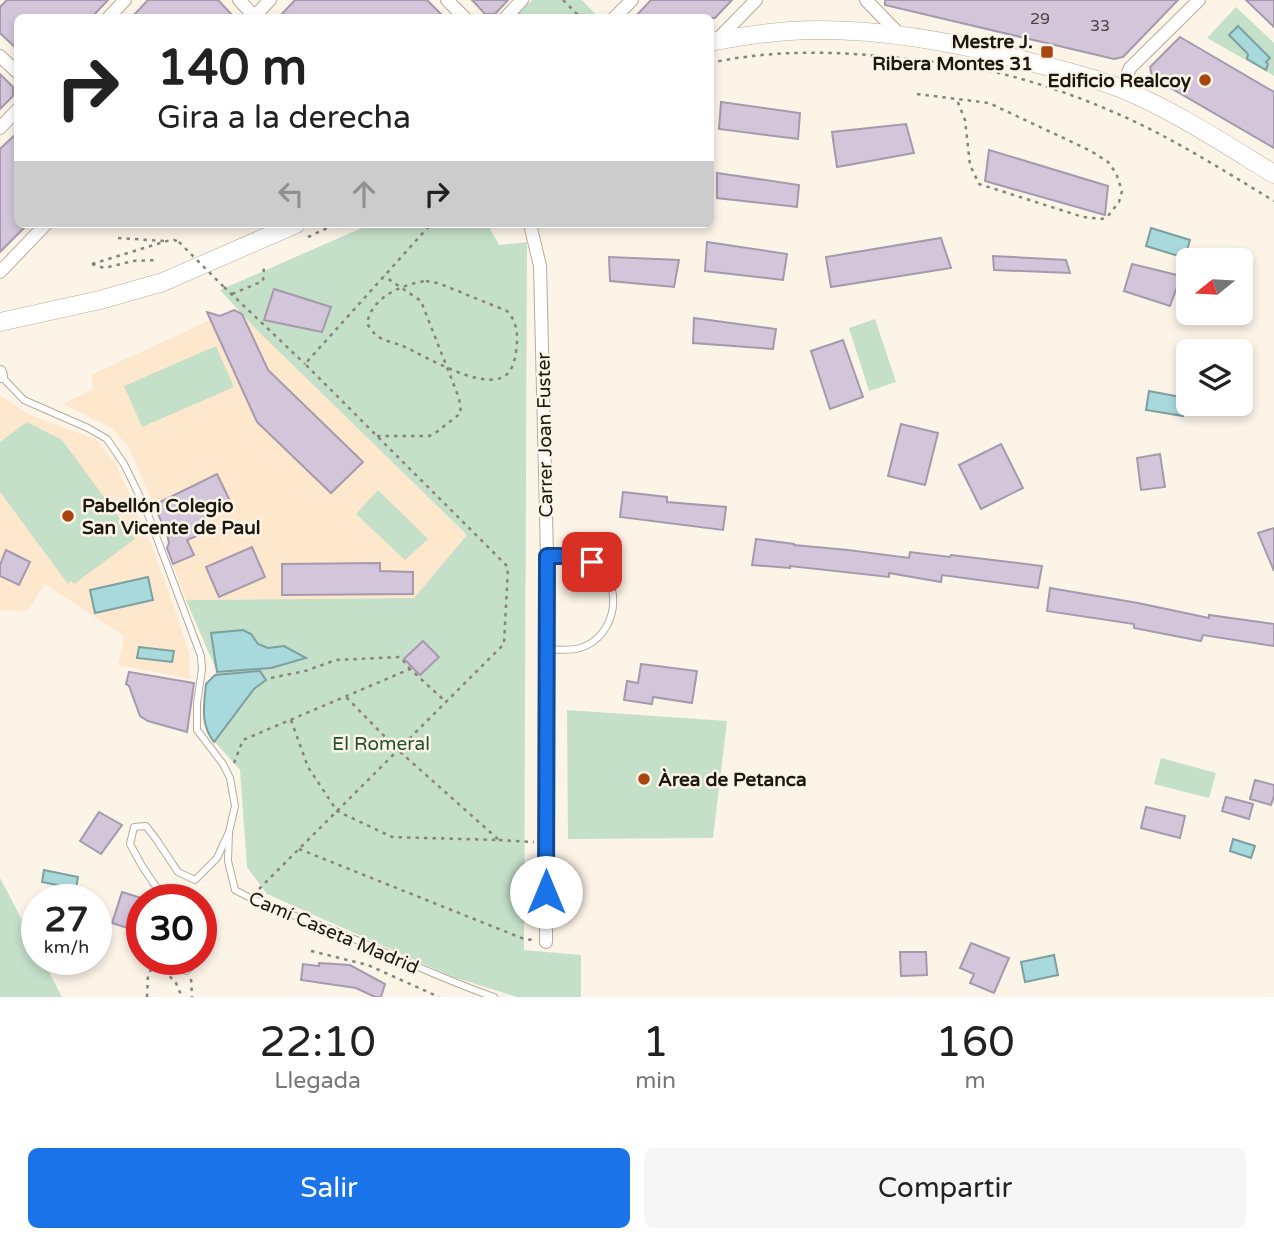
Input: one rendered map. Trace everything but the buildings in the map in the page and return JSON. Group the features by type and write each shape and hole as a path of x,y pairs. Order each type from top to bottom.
{"street":[{"path":"112,14 125,0"},
{"path":"239,0 251,14"},
{"path":"256,14 270,0"},
{"path":"447,0 461,14"},
{"path":"509,14 522,0"},
{"path":"618,14 632,0"},
{"path":"714,41 756,0"},
{"path":"866,0 901,36"},
{"path":"1121,89 1130,68 1199,0"},
{"path":"714,41 791,31 831,31 901,36 990,51 1074,73 1121,89 1218,139 1274,174"},
{"path":"0,56 14,69"},
{"path":"0,128 14,113"},
{"path":"0,272 42,228"},
{"path":"0,322 100,300 163,282 287,228"},
{"name":"Carrer Joan Fuster","path":"531,228 540,267 547,556 546,942"}],"lane":[{"name":"Camí Caseta Madrid","path":"1,374 24,400 107,439 124,464 146,509 201,656 197,730 229,776 235,806 229,832 228,861 235,890 248,898 494,997"},
{"path":"546,649 577,649 592,643 608,626 614,603 611,587 604,573 592,562 577,556 547,556"},
{"path":"154,884 130,844 134,827 146,826 178,873 195,880 217,858 229,832"}],"path":[{"path":"563,0 577,14"},
{"path":"714,62 809,51 871,55 982,69 1049,88 1113,112 1182,146 1274,201"},
{"path":"917,94 989,103 1091,151 1108,162 1116,173 1122,191 1119,202 1108,216 1102,219 1083,216 979,184 970,164 965,120 957,100"},
{"path":"305,363 427,228"},
{"path":"118,238 167,242"},
{"path":"158,260 133,261 104,268 92,264 174,240 179,242 305,363 508,567 504,644 248,898"},
{"path":"232,294 263,281 264,266"},
{"path":"377,436 429,436 461,413 459,398 421,301 384,276"},
{"path":"426,281 438,283 507,311 514,319 517,330 517,350 514,365 506,376 494,380 460,373 376,336 367,324 369,313 392,291 401,287 426,281"},
{"path":"271,678 305,671 336,660 400,657 446,702"},
{"path":"229,776 243,740 410,669"},
{"path":"346,696 398,750 499,840"},
{"path":"291,720 308,767 337,811 392,837 546,843"},
{"path":"299,849 524,939 546,942"},
{"path":"311,951 368,965 439,997"},
{"path":"147,997 148,975 152,968 163,969 176,984 182,997"}],"shaded area":[{"path":"234,310 242,314 467,535 414,598 186,600 167,548 167,534 128,446 111,428 63,404 93,389 91,375 210,320 212,316 220,316"},
{"path":"0,395 28,414 95,439 116,464 151,544 178,618 189,653 190,679 118,665 124,636 45,584 27,611 0,610"}],"green space":[{"path":"532,0 582,0 595,14 517,14"},
{"path":"1236,7 1274,43 1274,76 1207,38"},
{"name":"El Romeral","path":"362,228 490,228 499,245 527,242 524,950 581,955 581,997 517,997 453,977 267,894 247,867 240,770 207,733 203,718 206,684 217,672 186,600 414,598 467,535 255,328 220,290"},
{"path":"875,319 896,382 869,391 849,328"},
{"path":"216,346 234,387 142,427 124,386"},
{"name":"Pabellón Colegio San Vicente de Paul","path":"27,422 62,440 135,539 74,584 71,581 68,584 0,492 0,442"},
{"path":"378,490 428,539 405,560 356,514"},
{"name":"Àrea de Petanca","path":"567,710 727,721 713,838 568,839"},
{"path":"1161,758 1216,773 1209,798 1154,784"},
{"path":"0,878 21,918 21,975 50,975 62,997 0,997"}],"water":[{"path":"1238,26 1270,58 1266,62 1266,70 1247,59 1248,54 1229,35"},
{"path":"1151,228 1190,240 1188,248 1176,248 1176,255 1146,246"},
{"path":"1149,391 1176,396 1176,415 1146,410"},
{"path":"148,577 153,600 95,613 90,590"},
{"path":"243,630 251,634 258,644 268,648 284,646 306,658 271,668 217,672 211,633"},
{"path":"139,647 174,651 172,662 137,658"},
{"path":"260,671 266,680 254,689 214,742 205,721 206,684 215,675"},
{"path":"1233,839 1255,846 1251,858 1230,851"},
{"path":"44,870 78,877 77,884 42,882"},
{"path":"1054,955 1058,975 1025,982 1021,962"}],"place":[{"name":"Mestre J. Ribera Montes 31","path":"1047,52"},
{"name":"Edificio Realcoy","path":"1205,80"},
{"name":"Pabellón Colegio San Vicente de Paul","path":"68,516"},
{"name":"Àrea de Petanca","path":"644,779"}],"route":[{"path":"546,892 547,556 577,556 592,562"}]}
